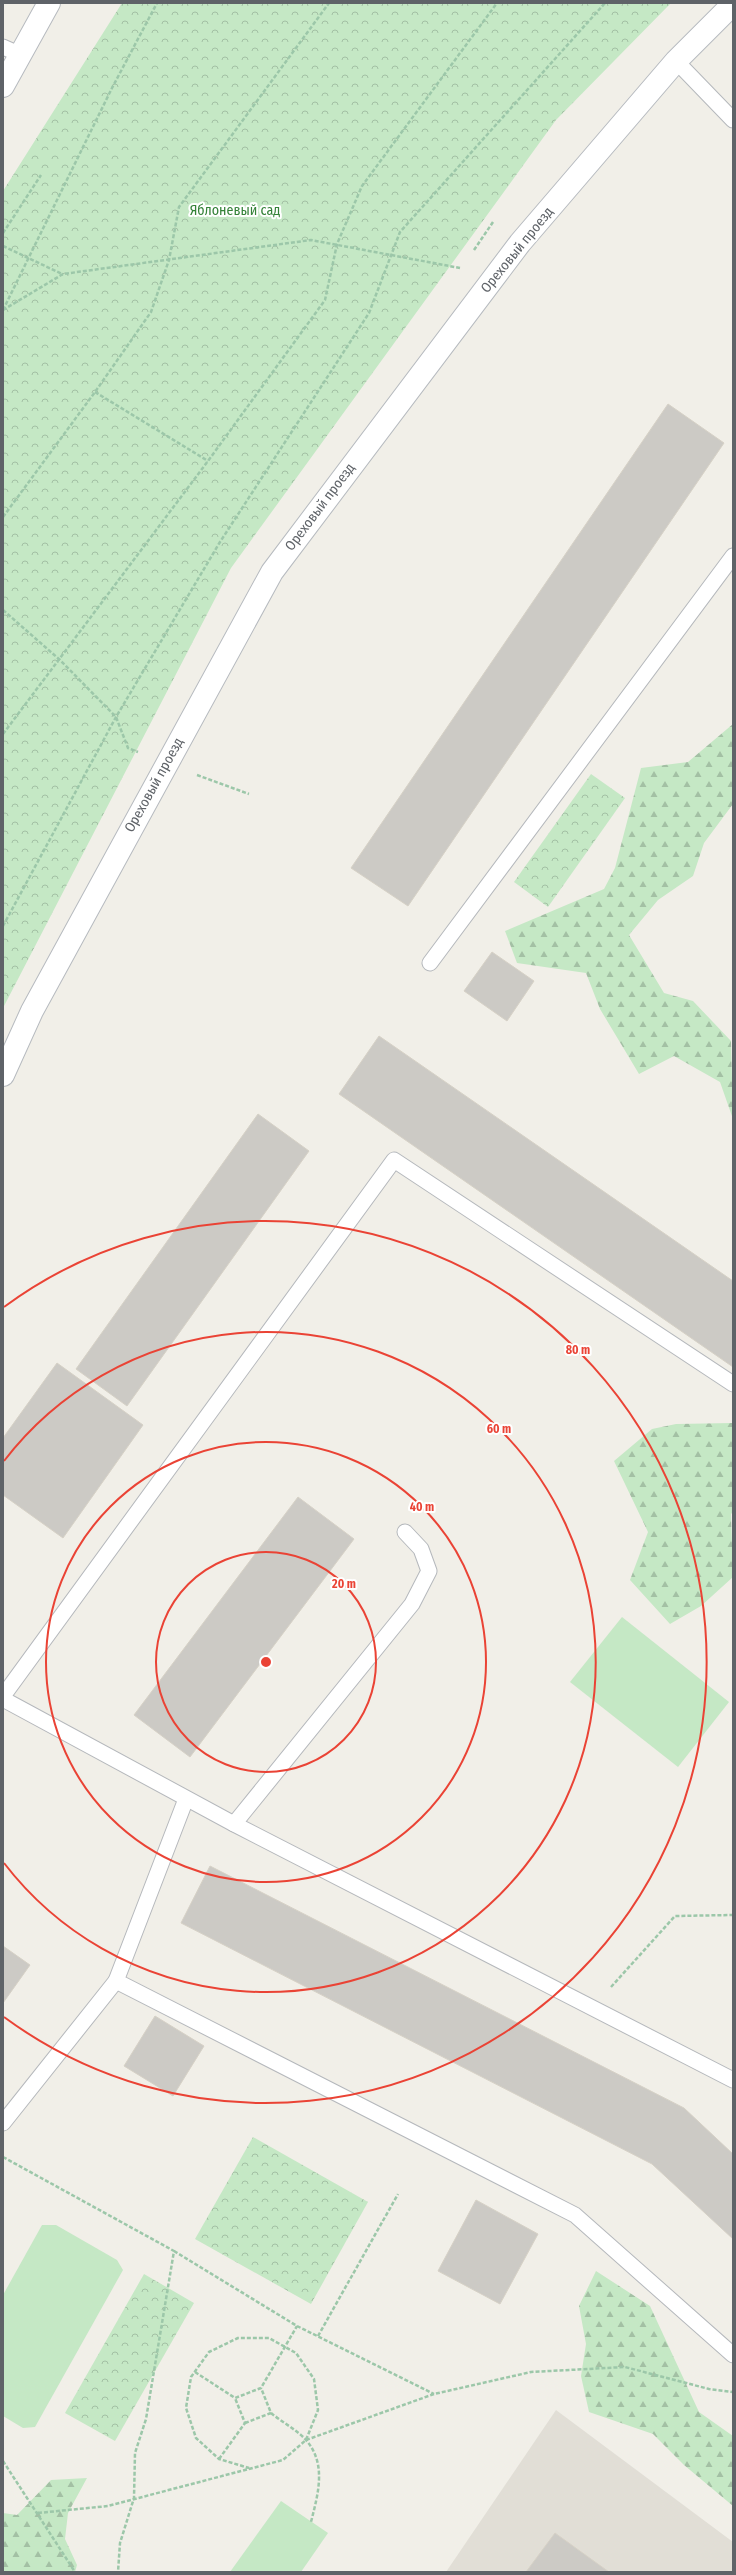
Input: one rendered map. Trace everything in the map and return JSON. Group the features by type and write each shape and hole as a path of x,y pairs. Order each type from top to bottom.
{"street":[{"path":"3,86 12,51 49,3"},
{"name":"Ореховый проезд","path":"3,1075 32,1011 272,572 520,243 676,61 733,4"}],"lane":[{"path":"676,61 733,120"},
{"path":"430,964 733,556"},
{"path":"3,1696 394,1160 733,1384"},
{"path":"234,1824 412,1604 429,1571 421,1549 405,1532"},
{"path":"3,1699 186,1799 733,2080"},
{"path":"3,2122 116,1981 186,1799"},
{"path":"116,1981 575,2215 733,2355"}],"path":[{"path":"3,310 112,88 158,3"},
{"path":"3,517 96,392 151,312 169,260 180,207 329,3"},
{"path":"3,734 208,461 325,300 337,244 362,186 497,3"},
{"path":"3,926 116,717 220,542 369,313 400,232 605,3"},
{"path":"3,233 41,175"},
{"path":"472,252 493,222"},
{"path":"3,310 63,274 311,240 337,244 459,270 464,264"},
{"path":"3,246 63,274"},
{"path":"96,392 208,461"},
{"path":"3,610 60,660 116,717 128,748"},
{"path":"592,2008 675,1916 733,1915"},
{"path":"3,2157 174,2251 297,2326 434,2394"},
{"path":"318,2336 398,2194"},
{"path":"118,2572 120,2543 134,2498 134,2453 146,2419 174,2251"},
{"path":"235,2398 261,2388 297,2326"},
{"path":"249,2468 219,2459 196,2438 186,2408 191,2377 210,2352 238,2338 269,2338 296,2354 314,2379 318,2410 306,2440"},
{"path":"38,2513 108,2506 283,2460 306,2440 434,2394 531,2372 625,2367 708,2389 733,2392"},
{"path":"195,2372 235,2398 245,2423"},
{"path":"261,2388 272,2413 306,2440 319,2465 320,2487 311,2522"},
{"path":"219,2459 245,2423 272,2413"},
{"path":"3,2461 75,2572"}],"shaded area":[{"path":"556,2410 733,2542 733,2572 446,2572"}],"green space":[{"name":"Яблоневый сад","path":"122,3 671,3 556,120 231,568 3,1008 3,191"},
{"path":"733,724 733,804 704,843 693,876 658,900 629,935 664,993 693,1001 731,1041 733,1119 720,1082 674,1056 639,1074 600,1009 586,973 517,963 505,931 604,889 615,868 641,768 688,762"},
{"path":"591,774 625,798 548,907 514,882"},
{"path":"733,1423 733,1512 731,1514 733,1577 701,1606 670,1624 630,1580 648,1532 614,1461 652,1429 676,1424"},
{"path":"622,1617 729,1702 678,1767 570,1682"},
{"path":"253,2137 368,2202 311,2304 195,2239"},
{"path":"42,2225 56,2225 117,2260 123,2270 35,2427 23,2428 3,2416 3,2295"},
{"path":"596,2271 650,2306 699,2412 733,2436 733,2506 684,2465 653,2434 589,2412 581,2376 586,2344 579,2306"},
{"path":"144,2274 194,2303 115,2441 65,2413"},
{"path":"87,2478 68,2513 65,2539 77,2565 75,2572 3,2572 3,2513 17,2515 51,2480"},
{"path":"281,2501 328,2533 301,2572 230,2572"}],"building":[{"path":"668,404 724,443 408,906 351,868"},
{"path":"492,952 534,981 507,1021 464,991"},
{"path":"379,1036 733,1281 733,1367 339,1094"},
{"path":"258,1114 309,1151 127,1406 76,1369"},
{"path":"57,1363 143,1425 63,1538 3,1495 3,1438"},
{"path":"298,1497 354,1539 190,1757 134,1715"},
{"path":"210,1866 684,2108 733,2154 733,2239 652,2164 181,1923"},
{"path":"3,1946 30,1965 3,2003"},
{"path":"155,2016 204,2046 173,2096 124,2066"},
{"path":"476,2200 538,2234 500,2304 438,2271"},
{"path":"555,2533 609,2572 526,2572"}]}
